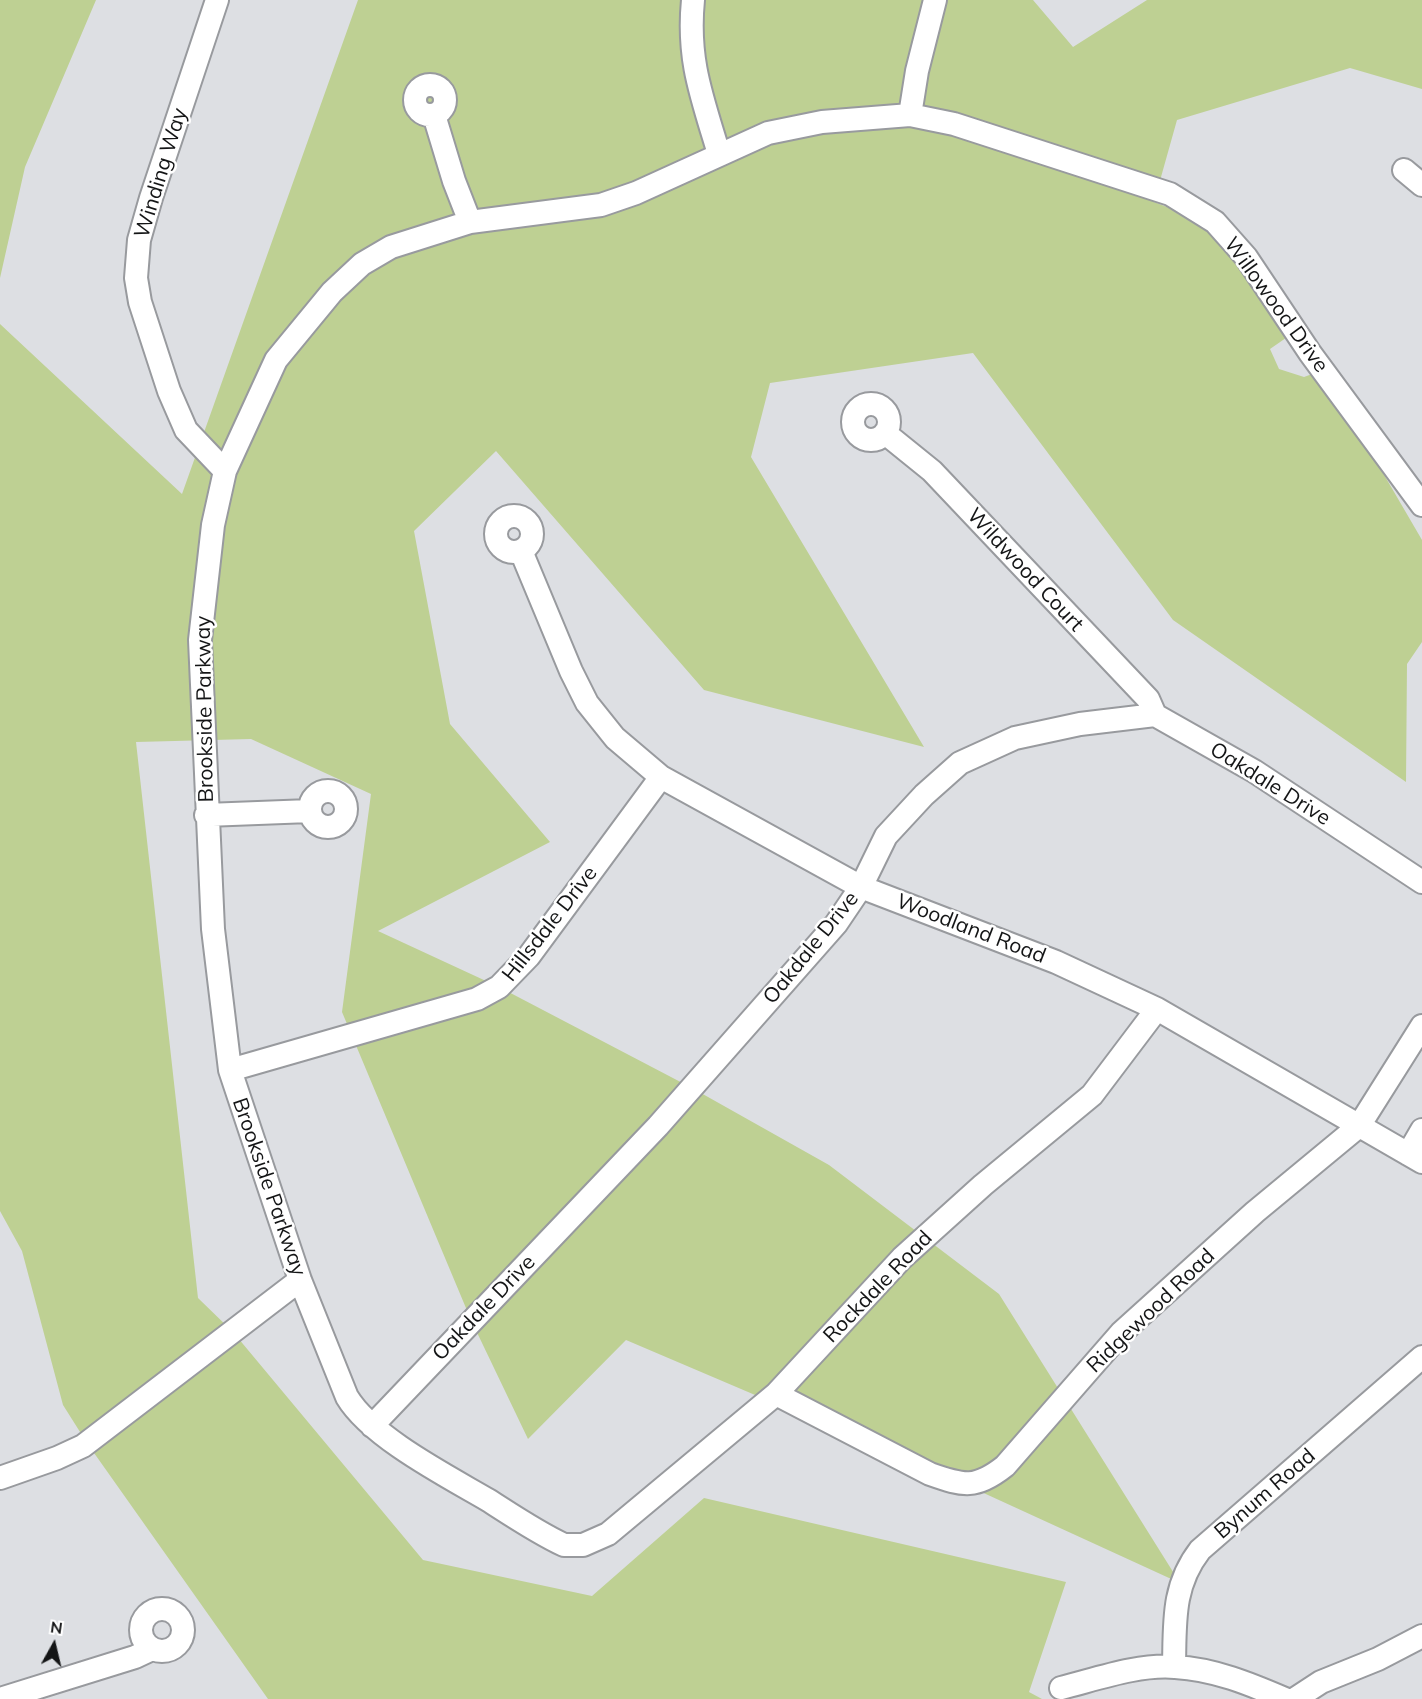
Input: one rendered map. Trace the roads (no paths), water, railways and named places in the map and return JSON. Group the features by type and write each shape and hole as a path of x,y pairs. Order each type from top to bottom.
{"street":[{"name":"Winding Way","path":"217,0 151,198 139,240 136,278 144,314 169,391 186,430 225,471"},
{"path":"693,0 690,29 691,54 719,154"},
{"path":"910,115 916,71 935,0"},
{"path":"434,115 454,181 470,222"},
{"name":"Brookside Parkway","path":"583,1545 564,1545 554,1540 437,1470 372,1426 354,1410 300,1280 230,1070 214,940 206,815 200,640 213,525 225,471 276,360 332,292 362,264 391,247 470,222 601,205 636,193 768,133 822,122 910,115"},
{"name":"Willowood Drive","path":"910,115 954,124 1170,194 1215,222 1246,257 1310,353 1422,505"},
{"path":"1404,170 1422,185"},
{"name":"Wildwood Court","path":"885,433 932,471 1148,699 1155,715"},
{"name":"Woodland Road","path":"522,551 567,662 587,703 615,738 661,777 861,887 1056,962 1157,1009 1415,1158"},
{"name":"Oakdale Drive","path":"372,1426 658,1126 836,924 861,887 886,836 924,795 960,764 1015,738 1080,724 1155,715 1254,771 1422,882"},
{"name":"Hillsdale Drive","path":"230,1070 477,999 499,987 529,956 661,777"},
{"path":"206,815 310,811"},
{"name":"Rockdale Road","path":"583,1545 625,1522 776,1394 902,1258 983,1185 1092,1095 1157,1009"},
{"name":"Ridgewood Road","path":"776,1394 930,1474 953,1482 972,1485 988,1479 1005,1466 1122,1334 1255,1212 1359,1126 1422,1026"},
{"path":"1415,1158 1422,1130"},
{"path":"0,1479 84,1446 300,1280"},
{"name":"Bynum Road","path":"1174,1666 1175,1620 1180,1583 1187,1566 1200,1550 1422,1357"},
{"path":"1295,1699 1321,1682 1378,1659 1422,1636"},
{"path":"0,1699 135,1657 152,1649"},
{"path":"1061,1688 1125,1672 1174,1666 1221,1674 1286,1699"}]}
